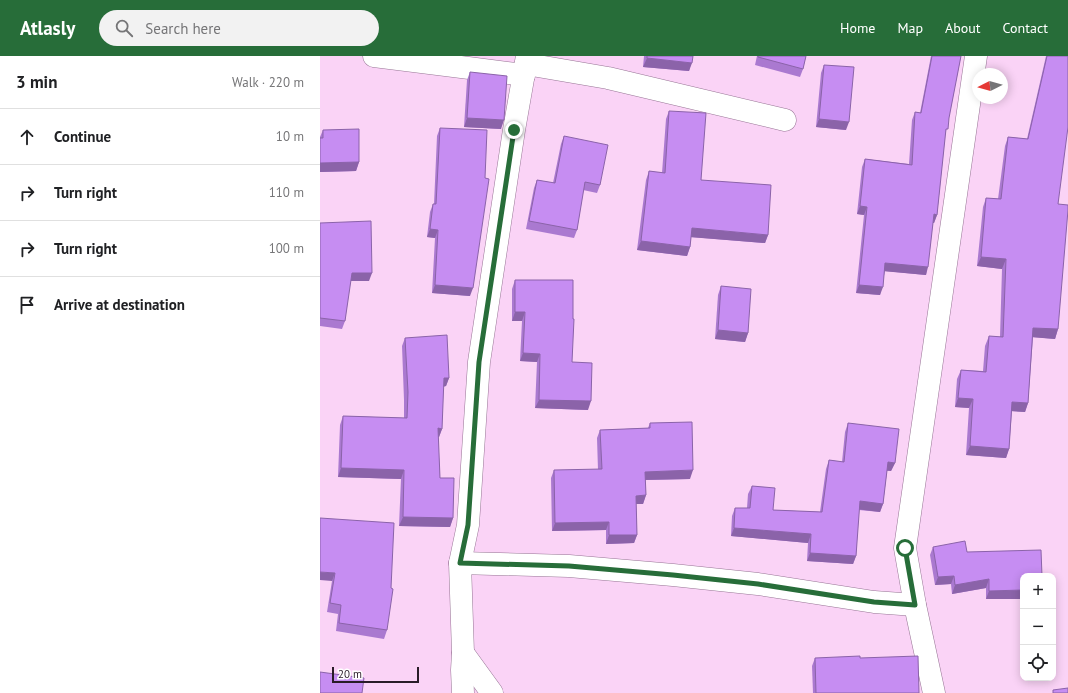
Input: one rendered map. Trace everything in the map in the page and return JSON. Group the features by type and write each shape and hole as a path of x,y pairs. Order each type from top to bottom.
{"street":[{"path":"374,56 526,65 608,78 785,120"},
{"path":"934,693 915,605 905,548 976,56"},
{"path":"463,693 460,563 468,525 479,362 514,130 526,65"},
{"path":"460,563 569,566 673,575 758,584 874,602 915,605"},
{"path":"463,653 492,693"}],"building":[{"path":"647,56 693,56 692,63 647,58"},
{"path":"758,56 806,56 803,69"},
{"path":"932,56 961,56 948,129 946,129 937,215 934,214 928,267 885,263 883,287 859,285 867,207 860,206 865,159 912,165 915,112 921,113"},
{"path":"1047,56 1068,56 1068,127 1058,204 1068,205 1068,210 1058,329 1033,328 1028,403 1012,402 1009,449 970,446 973,399 958,398 961,370 986,372 989,336 1003,337 1006,259 981,257 986,198 1001,199 1008,137 1028,139"},
{"path":"824,65 854,67 849,122 819,119"},
{"path":"470,72 507,76 504,120 467,118"},
{"path":"669,111 706,113 701,180 771,185 768,235 692,228 690,247 641,241 649,171 665,173"},
{"path":"440,128 487,130 485,178 489,179 473,288 435,285 438,230 430,229 433,204 436,204"},
{"path":"359,129 359,162 320,163 320,138 323,138 323,130"},
{"path":"564,136 608,145 600,185 585,182 577,230 529,221 537,180 555,183"},
{"path":"371,221 372,273 352,273 345,321 320,318 320,223"},
{"path":"515,280 573,280 574,319 572,362 592,363 591,401 539,400 540,354 523,353 525,312 515,312"},
{"path":"721,286 751,289 748,333 718,330"},
{"path":"447,335 449,378 444,378 442,429 438,428 440,478 454,478 453,518 403,517 404,470 341,468 343,416 407,418 408,392 405,338"},
{"path":"692,422 693,470 645,472 646,495 636,496 637,535 609,535 609,522 555,523 554,470 602,469 600,430 650,428 650,423"},
{"path":"848,423 899,429 895,463 888,462 883,504 860,501 856,556 810,553 811,534 734,528 735,508 750,508 752,486 775,488 773,510 822,512 829,460 844,462"},
{"path":"320,518 394,523 391,588 393,589 387,630 339,623 341,605 330,603 335,573 320,572"},
{"path":"965,541 967,552 1041,550 1042,573 1020,573 1020,590 989,591 989,579 955,585 954,576 938,577 933,547"},
{"path":"860,656 860,658 918,656 919,693 816,693 815,658"},
{"path":"320,672 364,678 362,693 320,693"},
{"path":"1068,688 1068,693 1053,693 1053,690"}],"route":[{"path":"514,130 479,362 468,525 460,563 569,566 673,575 758,584 874,602 915,605 905,548"}]}
